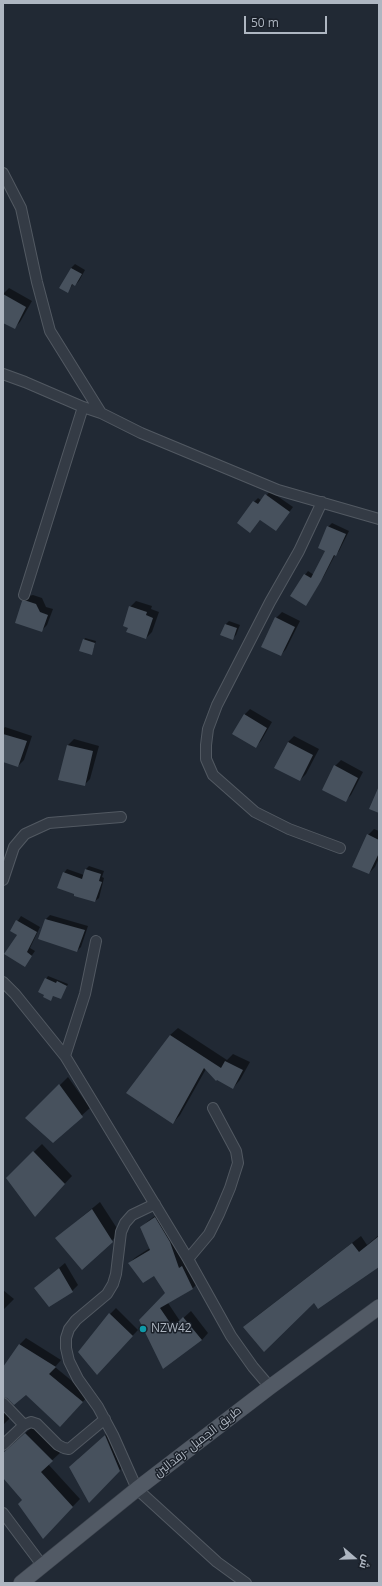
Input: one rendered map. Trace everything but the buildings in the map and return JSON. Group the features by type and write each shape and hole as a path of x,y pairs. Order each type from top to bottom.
{"main road":[{"name":"طريق الجميل -رقدالين","path":"21,1583 137,1489 270,1387 378,1308"}],"street":[{"path":"3,173 21,208 37,282 50,331 101,413"},
{"path":"3,374 101,413 140,433 278,490 379,518"},
{"path":"24,595 83,407"},
{"path":"322,502 299,551 270,602 217,705 208,729 206,759 213,775 255,812 289,829 340,848"},
{"path":"3,880 14,847 25,834 49,823 121,818"},
{"path":"65,1056 85,994 96,941"},
{"path":"3,982 15,994 65,1056 188,1259 231,1336 253,1367 270,1387"},
{"path":"188,1259 209,1234 216,1221 230,1188 238,1163 236,1151 213,1108"},
{"path":"155,1204 132,1215 125,1223 121,1232 116,1274 113,1284 107,1294 76,1320 69,1328 66,1338 66,1348 69,1361 78,1379 95,1402 105,1420 137,1489 217,1562 246,1583"},
{"path":"3,1403 24,1425"},
{"path":"3,1445 24,1425 31,1422 37,1424 58,1445 69,1449 105,1420"},
{"path":"3,1513 42,1565"}],"place":[{"name":"NZW42","path":"143,1329"}]}
